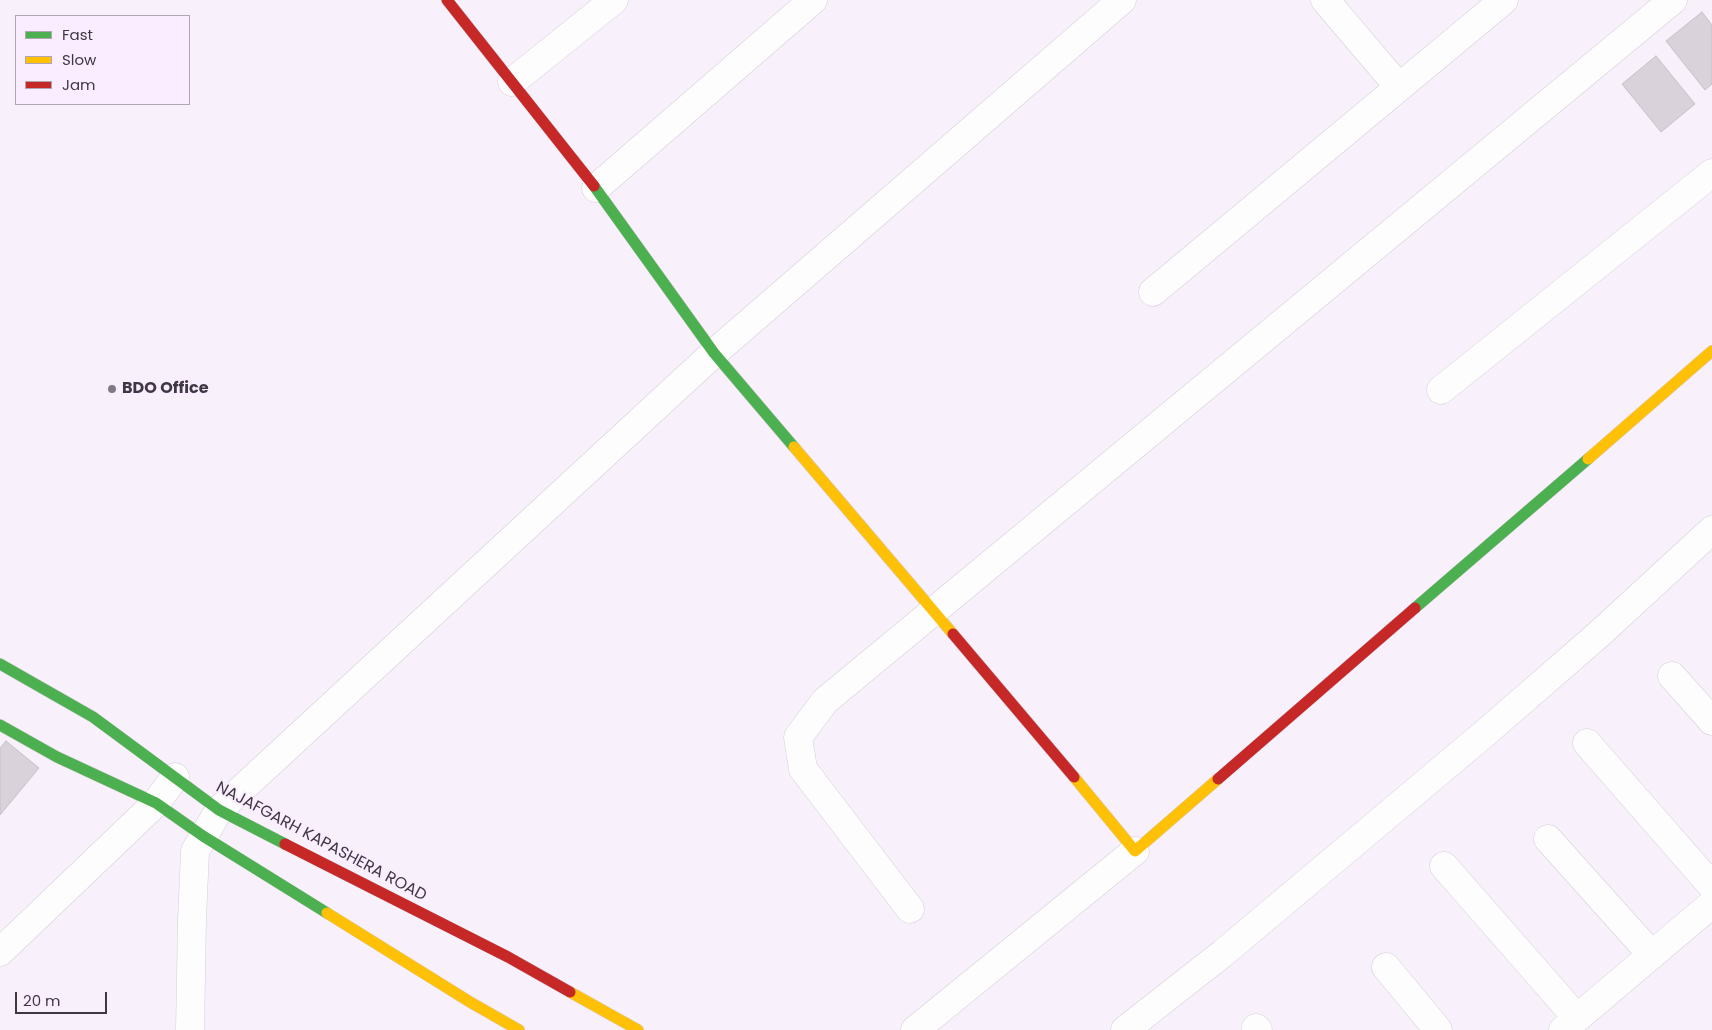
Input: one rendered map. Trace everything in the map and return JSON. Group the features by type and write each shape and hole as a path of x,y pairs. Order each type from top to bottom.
{"street":[{"path":"447,0 596,188 714,353 1046,743 1135,852"},
{"path":"512,82 614,0"},
{"path":"596,188 813,0"},
{"path":"190,1030 195,851 218,810 714,353 1122,0"},
{"path":"1325,0 1399,87"},
{"path":"1152,292 1504,0"},
{"path":"910,909 802,769 798,737 825,701 1673,0"},
{"path":"1441,390 1712,173"},
{"path":"915,1030 1135,852 1712,350"},
{"path":"1126,1030 1222,954 1484,734 1598,635 1712,530"},
{"name":"NAJAFGARH KAPASHERA ROAD","path":"0,664 93,717 218,810 508,957 638,1030"},
{"path":"1672,676 1712,721"},
{"path":"0,725 57,757 156,803 203,836 470,1002 519,1030"},
{"path":"1587,743 1712,886"},
{"path":"0,952 156,803 174,777"},
{"path":"1548,839 1652,955"},
{"path":"1444,866 1570,1024 1712,904"},
{"path":"1386,967 1438,1030"}],"building":[{"path":"1702,12 1712,25 1712,84 1705,90 1666,41"},
{"path":"1656,56 1695,104 1661,132 1622,84"},
{"path":"6,741 39,768 0,815 0,748"}],"traffic: fast":[{"path":"594,186 714,353 794,447"},
{"path":"1415,608 1588,459"},
{"path":"0,664 93,717 219,810 285,844"},
{"path":"0,725 57,757 156,803 203,836 327,913"}],"traffic: slow":[{"path":"1588,459 1712,351"},
{"path":"794,447 953,634"},
{"path":"1074,777 1135,851 1218,779"},
{"path":"327,913 470,1002 519,1030"},
{"path":"570,992 638,1030"}],"traffic: jam":[{"path":"447,0 594,186"},
{"path":"1218,779 1415,608"},
{"path":"953,634 1074,777"},
{"path":"285,844 508,957 570,992"}],"place":[{"name":"BDO Office","path":"112,389"}]}
